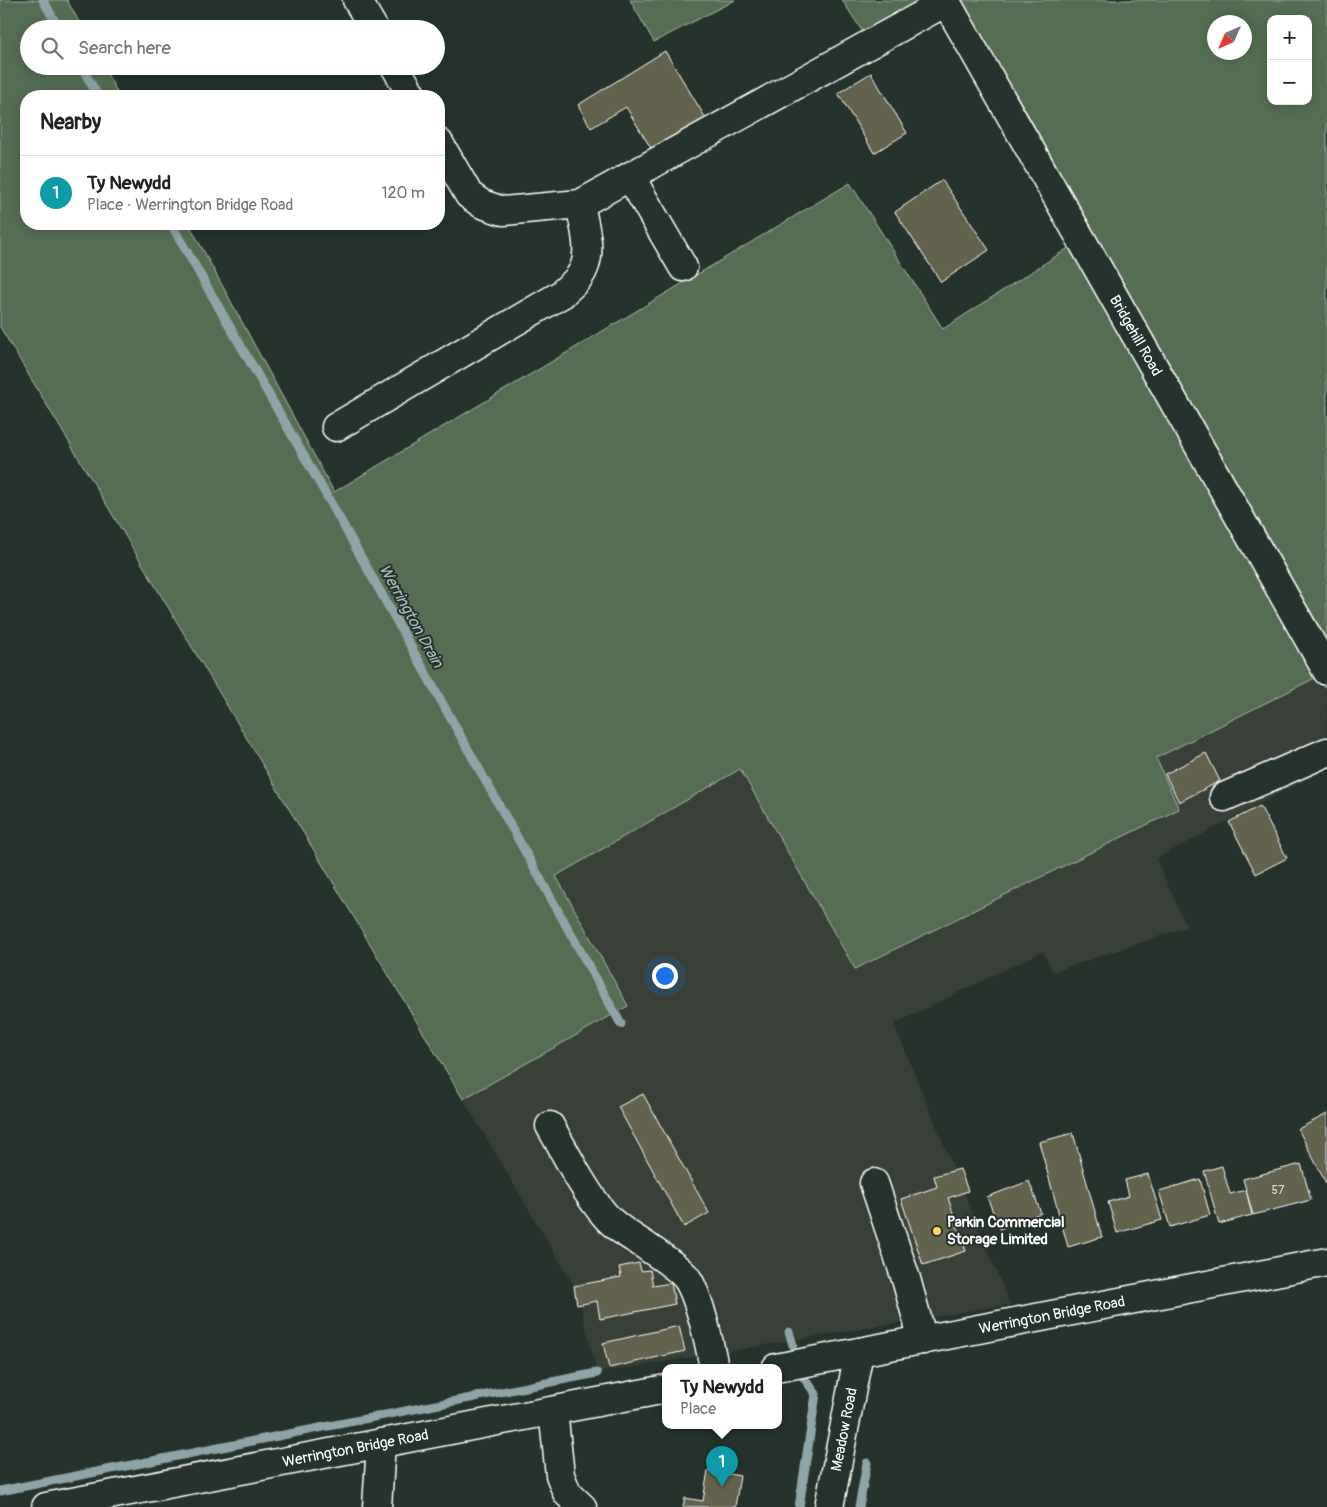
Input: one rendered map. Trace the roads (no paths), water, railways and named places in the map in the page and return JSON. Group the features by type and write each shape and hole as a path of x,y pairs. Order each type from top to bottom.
{"street":[{"path":"358,0 369,20"},
{"path":"445,153 469,195 482,204 503,211 580,204 945,1"},
{"name":"Bridgehill Road","path":"945,1 1327,671"},
{"path":"400,75 409,90"},
{"path":"630,176 683,267"},
{"path":"336,426 562,294 579,277 587,262 588,247 580,204"},
{"path":"1224,797 1327,752"},
{"path":"550,1126 584,1185 605,1215 686,1277 693,1291 703,1323 713,1364"},
{"path":"874,1183 906,1279 923,1340"},
{"name":"Werrington Bridge Road","path":"782,1367 1327,1262"},
{"name":"Meadow Road","path":"829,1507 859,1352"},
{"name":"Werrington Bridge Road","path":"46,1507 662,1390"},
{"path":"554,1410 560,1475 567,1493 582,1507"},
{"path":"378,1507 381,1443"}],"waterway":[{"name":"Werrington Drain","path":"43,0 54,20"},
{"name":"Werrington Drain","path":"86,75 95,90"},
{"name":"Werrington Drain","path":"174,230 332,505 621,1024"},
{"name":"Werrington Drain","path":"789,1332 793,1345"},
{"path":"0,1491 597,1373"},
{"name":"Werrington Drain","path":"799,1507 816,1394 801,1374"},
{"path":"859,1507 867,1463"}],"place":[{"name":"Parkin Commercial Storage Limited","path":"937,1231"},
{"name":"Ty Newydd","path":"722,1487"}]}
